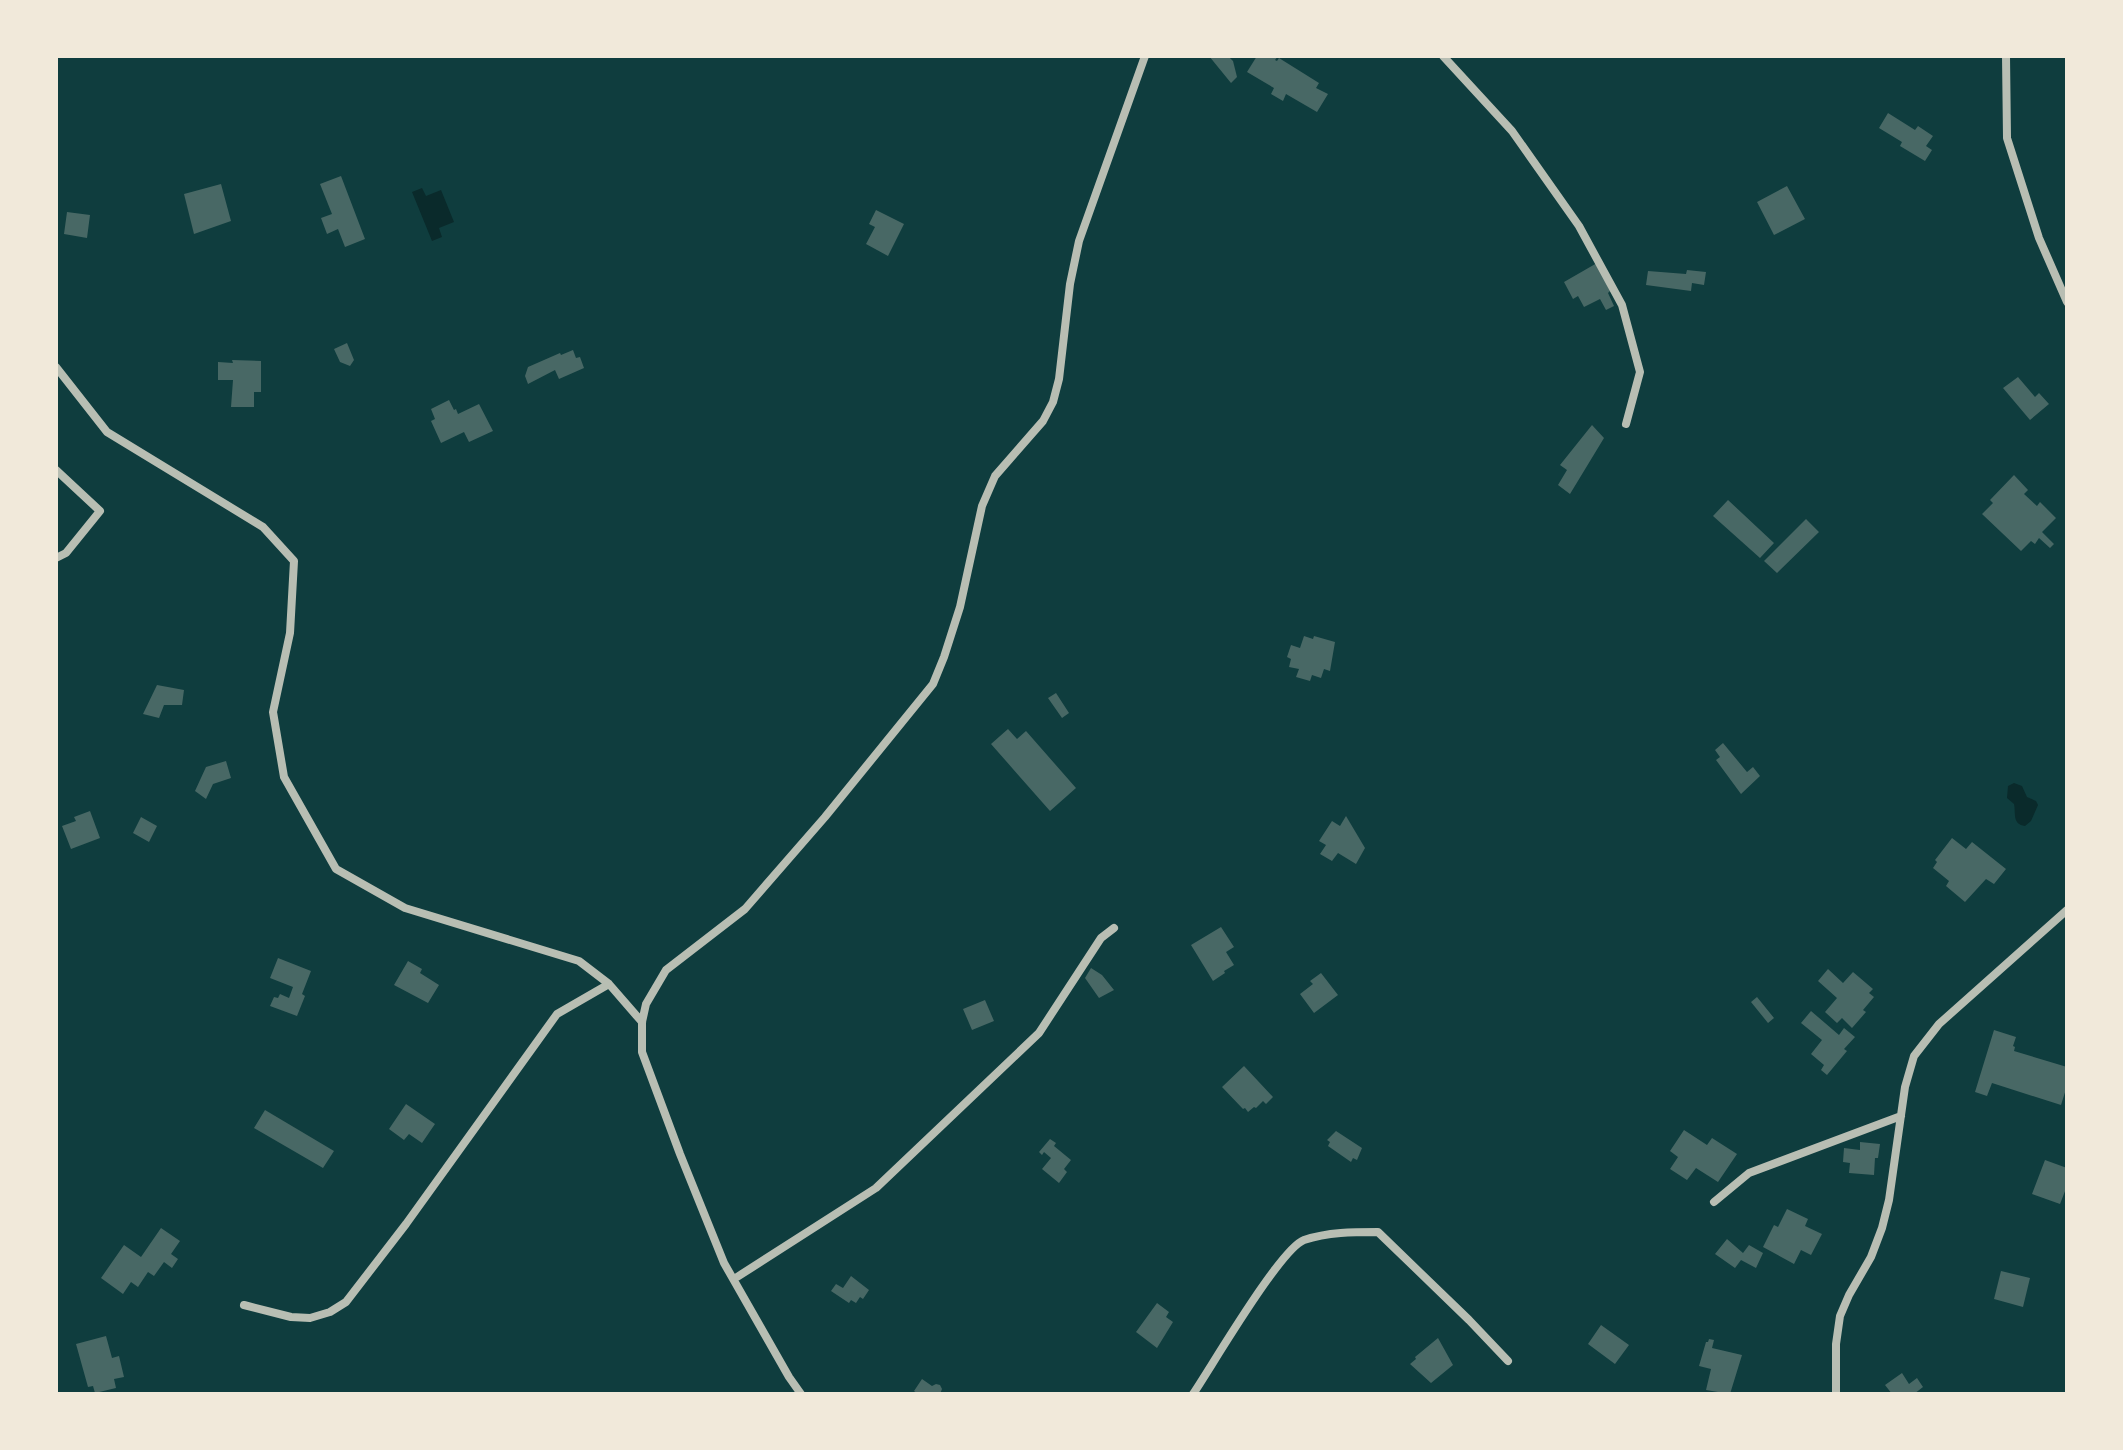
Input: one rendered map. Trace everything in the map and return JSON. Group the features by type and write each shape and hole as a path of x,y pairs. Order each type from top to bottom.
{"street":[{"path":"801,1394 724,1263 691,1181 642,1052 642,1022 646,1004 666,970 745,909 825,817 933,684 960,607 982,506 995,476 1043,421 1053,402 1079,241 1145,56"},
{"path":"1443,56 1512,131 1579,226 1622,305 1640,372 1626,424"},
{"path":"2006,56 2007,138 2039,238 2067,302"},
{"path":"56,367 107,432 263,527 294,561 290,633 273,712 284,777 336,869 405,908 579,961 609,984 642,1022"},
{"path":"56,470 100,511 66,553 56,558"},
{"path":"1836,1394 1836,1344 1840,1316 1871,1257 1882,1228 1889,1200 1905,1087 1914,1056 1939,1024 2067,910"},
{"path":"734,1279 876,1188 1039,1033 1101,938 1114,928"},
{"path":"244,1305 291,1317 310,1318 330,1312 346,1302 557,1014 609,984"},
{"path":"1714,1202 1749,1173 1901,1116"},
{"path":"1193,1394 1269,1276 1301,1241 1340,1232 1378,1232 1508,1361"}],"water":[{"path":"422,188 426,196 441,190 454,222 439,228 442,237 432,241 412,192"},
{"path":"2014,783 2022,786 2027,797 2038,805 2031,821 2025,826 2016,821 2014,804 2007,798 2008,786"}],"building":[{"path":"1209,56 1228,56 1233,61 1237,77 1231,83"},
{"path":"1257,56 1278,56 1275,60 1279,58 1319,83 1316,88 1328,94 1317,112 1286,94 1283,101 1271,94 1274,88 1247,72"},
{"path":"1888,113 1915,130 1918,126 1933,136 1926,146 1932,150 1925,161 1879,128"},
{"path":"341,176 365,239 345,247 338,229 327,234 321,218 332,214 320,184"},
{"path":"221,184 231,221 194,234 184,194"},
{"path":"1787,186 1805,219 1774,235 1757,202"},
{"path":"876,210 904,224 888,256 866,244 875,227 869,224"},
{"path":"67,212 90,215 87,238 64,234"},
{"path":"1597,263 1614,306 1606,310 1600,299 1584,307 1578,296 1573,299 1564,282"},
{"path":"1687,270 1706,272 1704,285 1692,283 1691,291 1646,285 1648,271 1686,274"},
{"path":"347,343 354,360 350,366 340,362 334,349"},
{"path":"573,350 584,368 559,379 555,370 528,384 525,376 528,367"},
{"path":"232,360 261,361 261,392 254,392 254,407 231,407 233,380 218,380 218,362 233,363"},
{"path":"2018,377 2035,397 2039,393 2049,404 2030,420 2003,388"},
{"path":"449,400 458,414 479,404 493,431 469,442 464,432 441,443 431,421 435,419 431,409"},
{"path":"1592,425 1604,438 1570,494 1558,485 1567,470 1560,465"},
{"path":"2014,475 2028,490 2024,494 2037,506 2040,502 2056,518 2042,532 2054,544 2050,548 2039,538 2035,544 2031,541 2021,551 1982,514 1993,503 1990,500"},
{"path":"1728,500 1774,543 1760,558 1713,516"},
{"path":"1806,519 1819,532 1777,573 1764,561"},
{"path":"1304,636 1335,642 1330,671 1324,669 1321,678 1312,675 1310,681 1296,677 1299,669 1289,667 1291,659 1287,657 1291,645 1300,648"},
{"path":"157,685 184,690 182,705 164,705 159,718 143,714"},
{"path":"1056,693 1069,713 1062,718 1048,698"},
{"path":"1008,729 1017,739 1026,731 1076,788 1050,811 991,744"},
{"path":"1723,743 1747,772 1753,767 1760,776 1741,794 1716,760 1720,757 1715,750"},
{"path":"226,761 231,778 213,784 206,799 195,791 206,767"},
{"path":"90,811 100,838 71,849 62,826"},
{"path":"1346,816 1365,848 1356,864 1338,853 1332,861 1320,854 1326,845 1319,841 1332,821 1340,826"},
{"path":"141,817 157,826 149,842 133,833"},
{"path":"1952,838 1966,849 1972,842 2006,869 1994,884 1986,879 1965,902 1946,886 1949,881 1933,868 1937,862 1935,860"},
{"path":"1221,927 1234,947 1226,952 1234,965 1213,981 1191,945"},
{"path":"278,958 311,971 297,1016 270,1006 274,997 278,998 280,994 289,998 293,987 270,978"},
{"path":"408,961 439,985 428,1003 394,985"},
{"path":"1091,968 1102,975 1114,990 1099,998 1085,978"},
{"path":"1828,969 1843,983 1853,972 1873,989 1869,993 1874,997 1863,1010 1866,1012 1852,1028 1842,1018 1837,1023 1825,1012 1837,998 1818,981"},
{"path":"1321,973 1338,995 1314,1013 1300,994"},
{"path":"1757,997 1774,1018 1768,1023 1751,1002"},
{"path":"985,1000 994,1021 972,1030 963,1009"},
{"path":"1811,1011 1839,1035 1844,1028 1855,1037 1827,1075 1821,1070 1824,1065 1811,1054 1822,1040 1801,1023"},
{"path":"1994,1030 2016,1037 2014,1051 2067,1067 2067,1086 2061,1105 1992,1083 1987,1096 1975,1092"},
{"path":"1244,1066 1273,1097 1266,1104 1263,1101 1248,1112 1222,1087"},
{"path":"406,1104 435,1124 422,1143 409,1134 404,1140 389,1129"},
{"path":"265,1110 334,1151 323,1168 254,1128"},
{"path":"1684,1130 1707,1145 1712,1138 1737,1154 1718,1182 1696,1168 1687,1180 1670,1169 1678,1157 1670,1151"},
{"path":"1336,1131 1362,1148 1357,1160 1353,1158 1351,1162 1328,1146 1330,1142 1327,1140"},
{"path":"1050,1139 1071,1160 1059,1183 1042,1169 1051,1158 1039,1152"},
{"path":"1860,1142 1880,1144 1874,1175 1849,1173 1850,1163 1843,1162 1844,1148 1860,1150"},
{"path":"2045,1160 2067,1168 2067,1186 2060,1204 2032,1194"},
{"path":"1787,1209 1808,1219 1805,1226 1822,1234 1811,1255 1801,1250 1794,1264 1763,1247 1774,1225 1778,1227"},
{"path":"161,1228 180,1241 171,1254 178,1259 172,1268 164,1262 154,1276 148,1272 138,1287 131,1282 123,1294 101,1278 124,1245 141,1257"},
{"path":"1727,1239 1743,1253 1749,1245 1763,1253 1756,1268 1741,1260 1735,1268 1715,1254"},
{"path":"2001,1271 2030,1278 2023,1307 1994,1299"},
{"path":"851,1276 869,1290 856,1303 851,1300 849,1303 831,1291 836,1284 843,1288"},
{"path":"1157,1303 1169,1312 1166,1317 1173,1322 1157,1348 1136,1332"},
{"path":"1601,1325 1629,1345 1615,1364 1588,1344"},
{"path":"106,1336 112,1358 119,1356 124,1377 114,1379 116,1388 95,1393 93,1386 88,1387 76,1344"},
{"path":"1438,1338 1453,1365 1431,1383 1410,1364"},
{"path":"1709,1339 1714,1340 1712,1348 1742,1355 1730,1394 1706,1390 1711,1369 1699,1366"},
{"path":"1902,1373 1909,1384 1917,1378 1923,1387 1914,1394 1892,1394 1885,1385"},
{"path":"922,1379 932,1386 940,1385 940,1394 918,1394 914,1391"}]}
